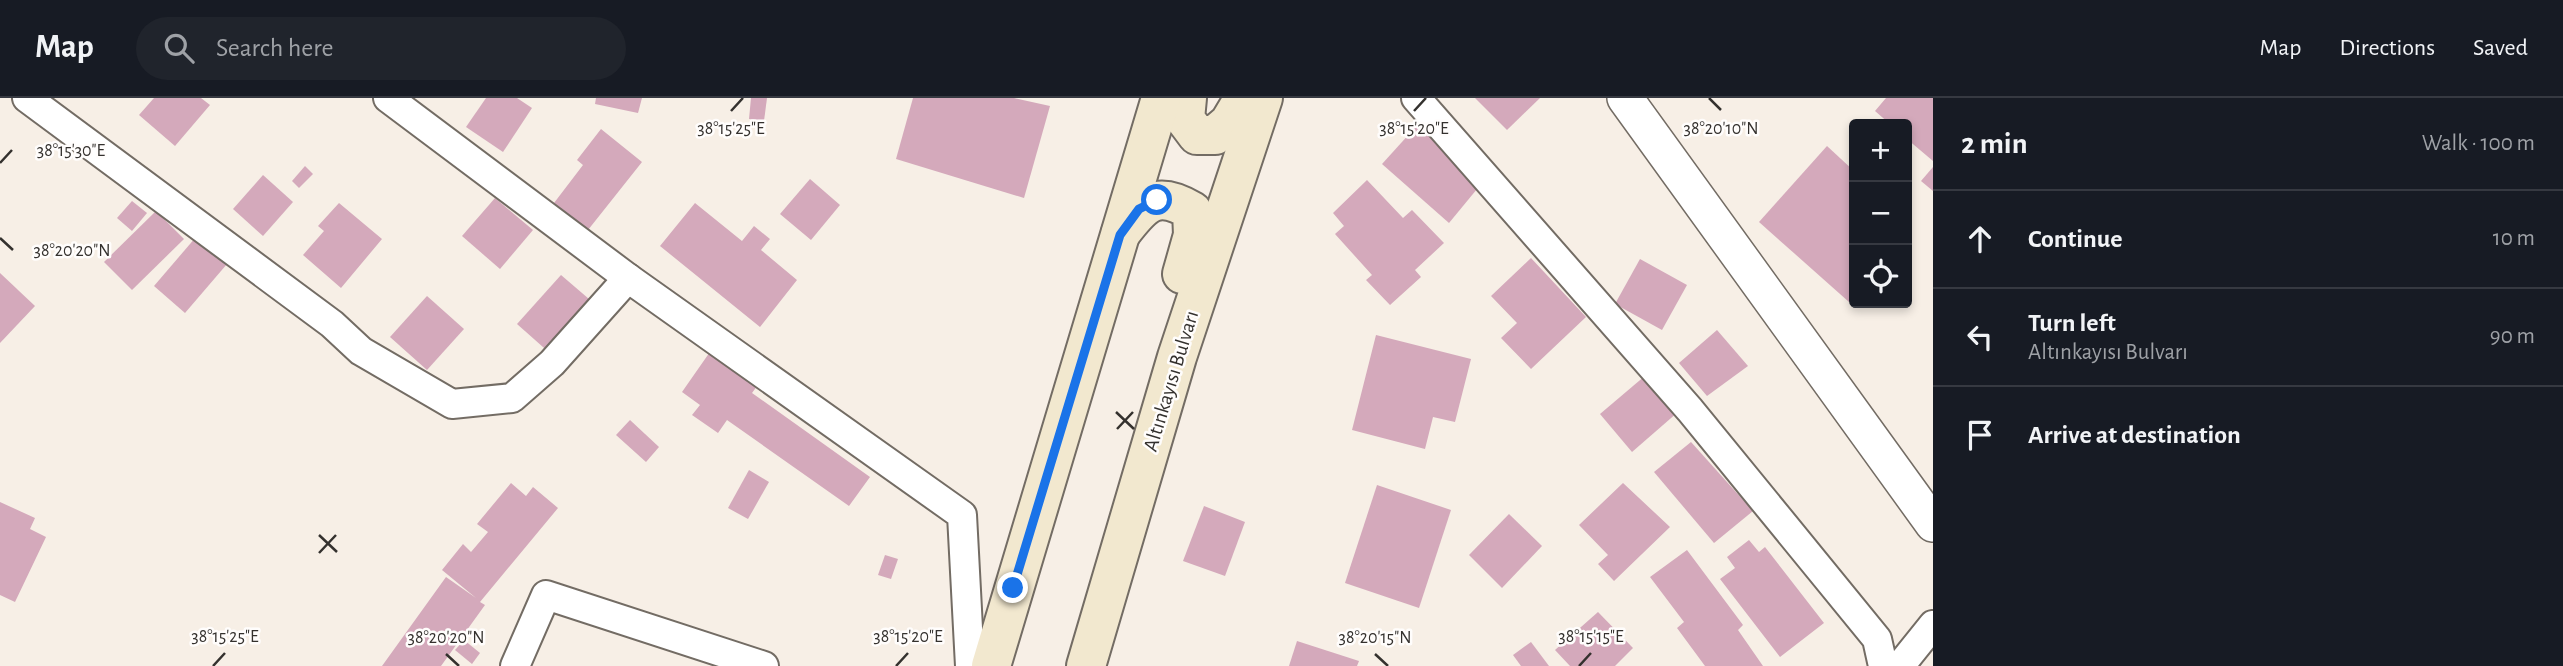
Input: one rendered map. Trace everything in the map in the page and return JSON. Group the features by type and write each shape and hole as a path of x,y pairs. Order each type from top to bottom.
{"main road":[{"path":"991,666 1161,98"},
{"path":"1187,98 1185,119 1198,135 1215,135 1228,123 1244,98"},
{"name":"Altınkayısı Bulvarı","path":"1086,666 1177,357 1263,98"},
{"path":"1120,235 1139,209 1157,200 1173,199 1192,211 1193,235 1118,493 1125,540"}],"street":[{"path":"27,98 332,324 361,351 452,404 512,398 552,363 628,278"},
{"path":"388,98 628,278 962,515 970,666"},
{"path":"1416,98 1690,410 1877,639 1883,666"},
{"path":"1625,98 1933,524"},
{"path":"514,666 546,595 764,666"},
{"path":"1900,666 1933,625"}],"building":[{"path":"154,98 201,98 210,105 175,146 139,115"},
{"path":"486,98 517,98 532,108 503,152 466,127"},
{"path":"596,98 642,98 638,113 595,104"},
{"path":"751,98 767,98 764,121 749,119"},
{"path":"913,98 1014,98 1050,106 1024,198 896,159"},
{"path":"1475,98 1540,98 1507,130"},
{"path":"1886,98 1933,98 1933,161 1912,143 1912,119 1884,119 1875,111"},
{"path":"1421,121 1482,183 1449,223 1382,164"},
{"path":"601,129 642,162 588,230 554,203 583,165 577,160"},
{"path":"1827,146 1849,166 1849,302 1759,222"},
{"path":"305,166 313,174 299,188 292,181"},
{"path":"1933,167 1933,191 1921,181"},
{"path":"263,175 293,202 263,236 233,209"},
{"path":"810,179 840,205 811,240 780,214"},
{"path":"1367,180 1403,218 1412,210 1444,243 1415,270 1421,277 1390,305 1366,280 1372,275 1335,234 1344,226 1333,213"},
{"path":"495,198 533,230 500,269 462,236"},
{"path":"132,201 147,213 132,231 117,218"},
{"path":"339,203 382,239 341,288 303,255 324,231 318,226"},
{"path":"695,203 742,241 754,226 770,239 761,250 797,280 760,327 660,246"},
{"path":"156,211 184,239 132,290 104,262"},
{"path":"196,237 227,264 185,313 154,286"},
{"path":"1531,258 1586,317 1531,369 1501,338 1517,323 1491,296"},
{"path":"1640,259 1687,285 1662,330 1615,304"},
{"path":"0,273 35,306 0,343"},
{"path":"561,275 596,305 552,355 517,324"},
{"path":"427,296 464,329 427,370 390,337"},
{"path":"1717,330 1748,366 1707,396 1679,363"},
{"path":"1376,335 1471,359 1455,422 1433,417 1425,449 1352,430"},
{"path":"712,349 760,382 752,393 870,477 849,506 727,420 718,433 692,415 700,405 682,392"},
{"path":"1646,375 1678,412 1632,452 1600,414"},
{"path":"630,420 659,447 646,462 616,435"},
{"path":"1691,442 1753,511 1714,543 1654,472"},
{"path":"749,470 769,482 748,519 728,508"},
{"path":"511,483 526,496 533,487 558,508 480,602 485,605 441,666 382,666 446,577 476,598 442,570 463,544 471,552 488,532 477,524"},
{"path":"1623,483 1670,527 1614,581 1598,564 1608,555 1579,525"},
{"path":"1377,485 1451,510 1419,608 1345,583"},
{"path":"0,502 35,518 30,529 46,537 15,602 0,595"},
{"path":"1204,506 1245,522 1225,576 1183,561"},
{"path":"1509,514 1542,546 1502,588 1469,555"},
{"path":"1749,540 1759,552 1765,547 1824,623 1780,657 1720,579 1735,568 1727,557"},
{"path":"1687,550 1743,625 1738,630 1763,666 1705,666 1677,628 1684,622 1650,577"},
{"path":"885,555 898,559 891,579 878,575"},
{"path":"1598,612 1633,648 1615,666 1570,666 1555,650"},
{"path":"464,640 480,653 472,664 455,650"},
{"path":"1297,641 1359,661 1357,666 1289,666"},
{"path":"1531,642 1549,666 1521,666 1513,655"}],"route":[{"path":"1013,588 1120,235 1139,209 1157,200"}]}
